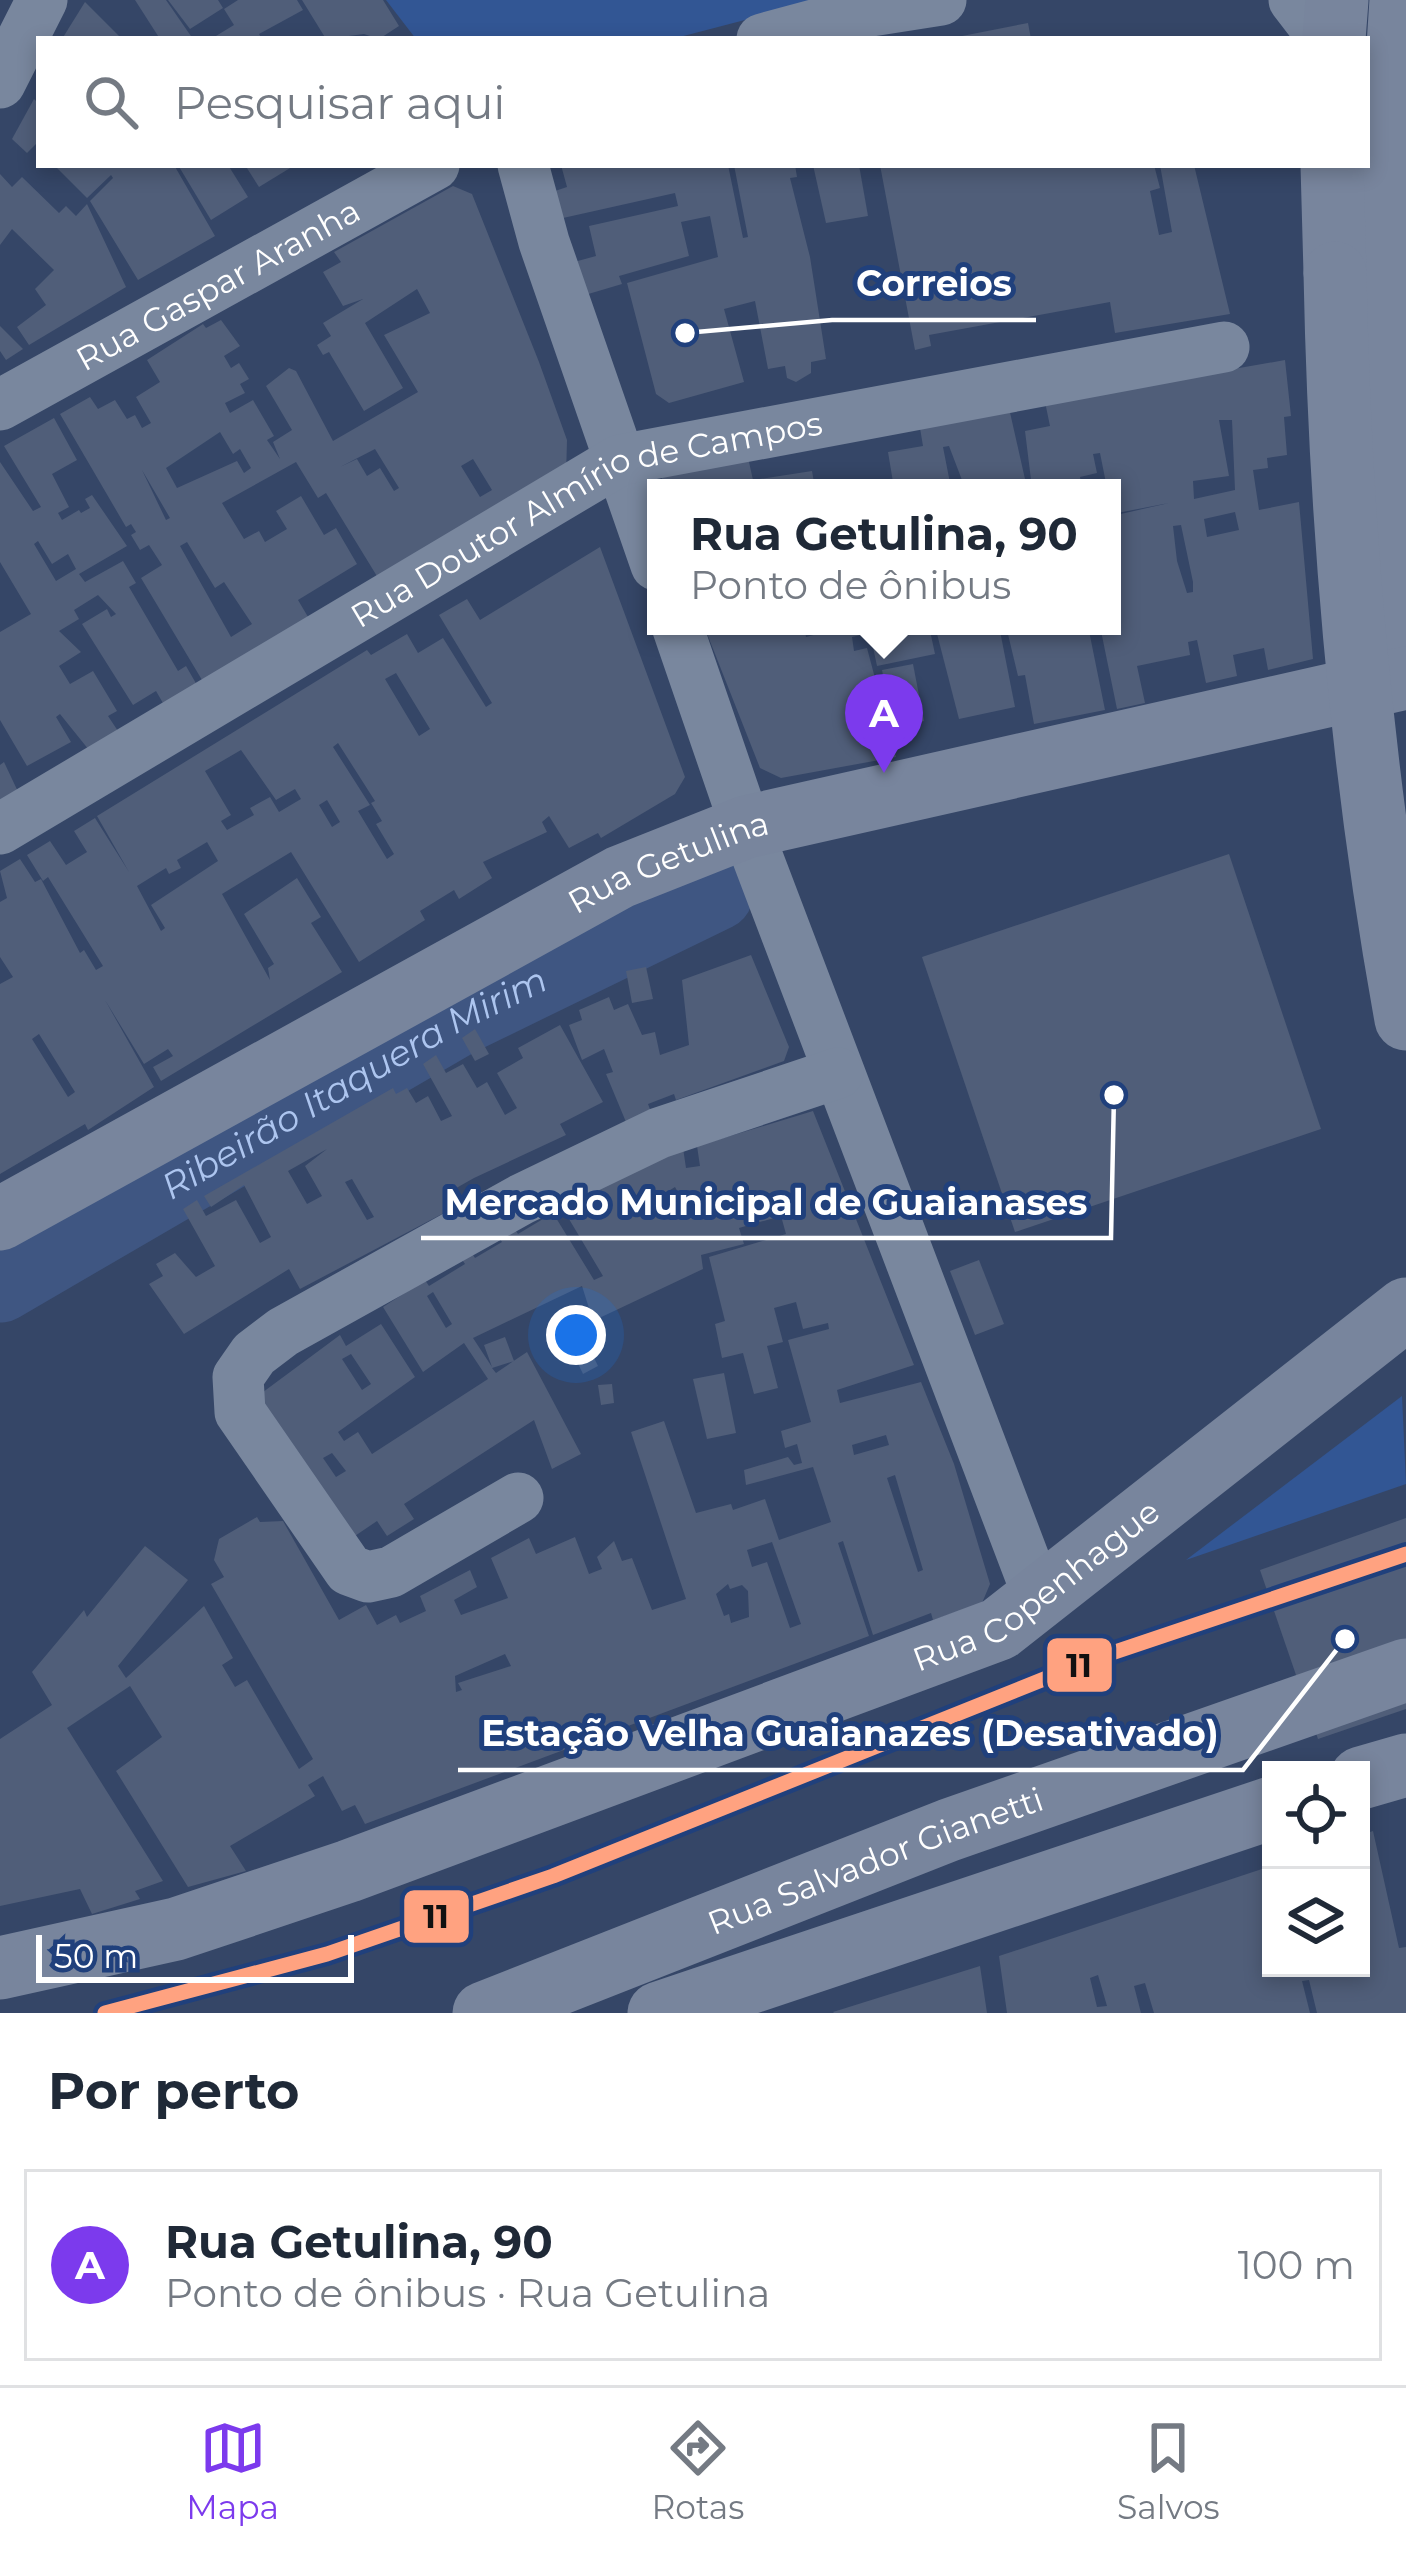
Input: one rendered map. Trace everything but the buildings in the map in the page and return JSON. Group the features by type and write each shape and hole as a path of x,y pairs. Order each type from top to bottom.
{"main road":[{"path":"1334,36 1337,0"},
{"path":"1401,0 1361,272 1339,464 1354,652 1385,904 1406,1019"},
{"path":"1361,272 1406,677"},
{"name":"Rua Getulina","path":"0,1219 620,877 746,827 1406,677"},
{"name":"Rua Copenhague","path":"0,1968 176,1929 414,1848 927,1660 999,1629 1406,1309"},
{"name":"Rua Salvador Gianetti","path":"484,2013 949,1830 1406,1670"},
{"path":"1370,1775 1406,1765"},
{"name":"Rua Salvador Gianetti","path":"659,2013 1262,1811"}],"street":[{"path":"0,83 42,0"},
{"path":"773,36 858,13 941,0"},
{"path":"1294,0 1322,36"},
{"name":"Rua Gaspar Aranha","path":"0,405 429,168"},
{"path":"524,168 647,539"},
{"name":"Rua Doutor Almírio de Campos","path":"0,830 620,460 1224,347"},
{"path":"680,635 746,827 1040,1601"},
{"path":"518,1498 391,1572 368,1577 349,1570 240,1412 238,1377 254,1354 283,1332 522,1199 659,1133 838,1073"}],"shaded area":[{"path":"386,0 821,0 683,36 414,36"},
{"path":"1402,1396 1406,1484 1186,1560"}],"waterway":[{"name":"Ribeirão Itaquera Mirim","path":"0,1285 457,1019 716,893"}],"transit line":[{"name":"11","path":"105,2013 327,1954 553,1876 1094,1659 1406,1554"}],"place":[{"name":"Correios","path":"685,333"},
{"name":"Rua Getulina, 90","path":"884,773"},
{"name":"Mercado Municipal de Guaianases","path":"1114,1095"},
{"name":"Estação Velha Guaianazes (Desativado)","path":"1345,1639"}]}
